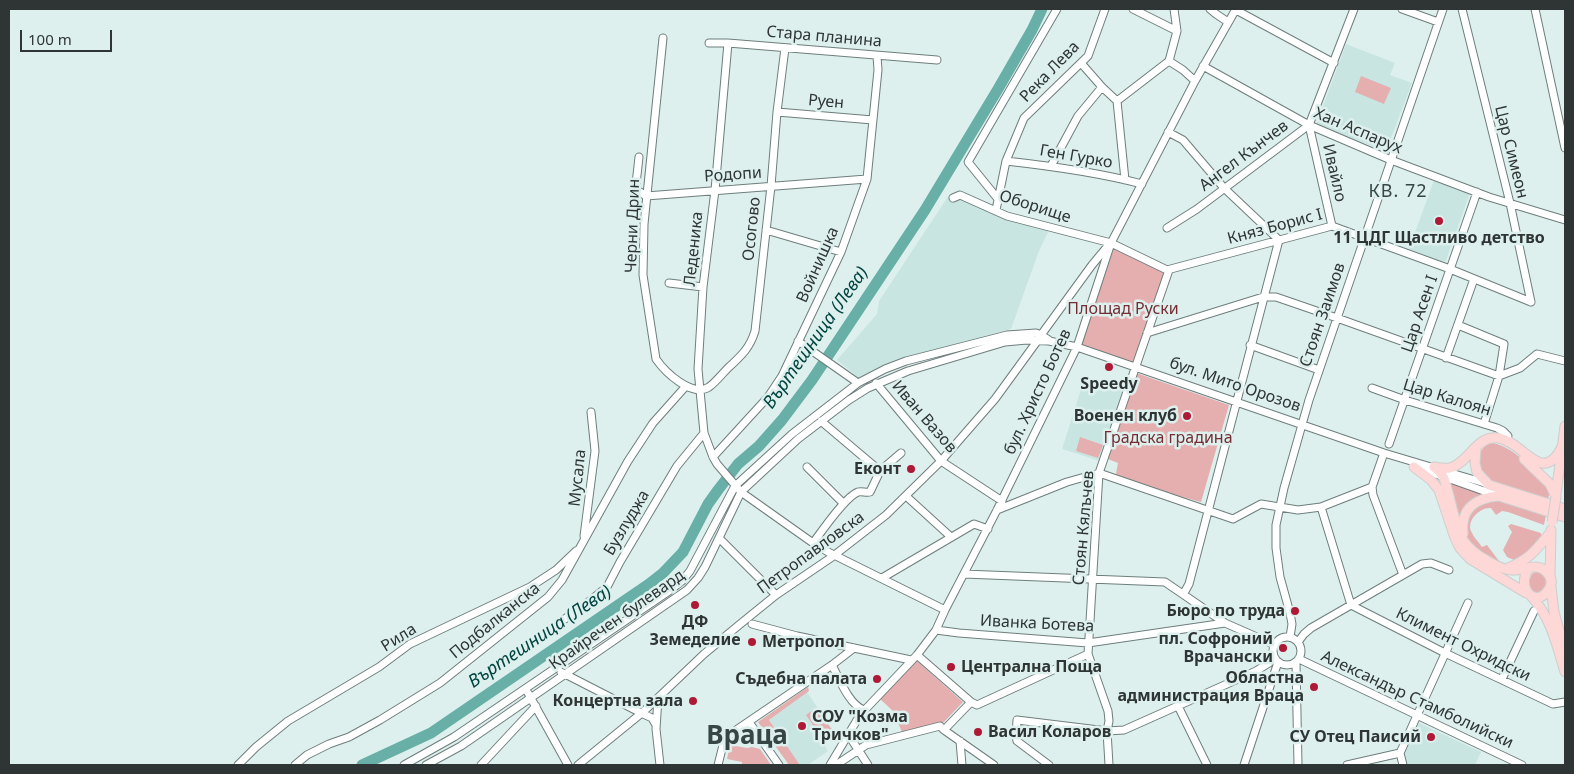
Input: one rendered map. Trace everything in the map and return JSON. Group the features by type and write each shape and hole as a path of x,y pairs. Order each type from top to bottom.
{"main road":[{"path":"1565,426 1552,527 1551,582 1554,612 1565,652"},
{"path":"1434,467 1445,468 1462,462 1482,442 1489,438 1508,441 1520,448 1535,462 1542,464 1554,460 1563,445"},
{"path":"1508,441 1550,484 1556,497"},
{"path":"1476,448 1476,468 1489,484"},
{"path":"1414,467 1431,480 1439,490 1455,538 1464,554 1529,595 1539,604 1547,618 1565,672"},
{"path":"1434,467 1444,477 1460,532 1469,548 1504,569 1541,568 1551,582"},
{"name":"бул. Мито Орозов","path":"1489,484 1565,510"},
{"path":"1469,548 1464,538 1463,526 1464,518 1468,511 1478,500 1499,496"},
{"name":"бул. Мито Орозов","path":"1499,496 1565,517"},
{"path":"1529,595 1524,583 1526,573 1552,527"},
{"path":"1504,569 1527,559 1552,527"},
{"path":"1529,595 1543,596 1551,582"}],"street":[{"path":"998,200 968,162 1057,9"},
{"name":"Река Лева","path":"996,210 1006,161 1024,118 1088,56 1105,9"},
{"path":"1132,9 1177,31"},
{"path":"1117,101 1169,61 1177,31 1174,9"},
{"path":"1210,9 1228,22"},
{"path":"1236,9 1334,62"},
{"name":"бул. Христо Ботев","path":"830,765 864,710 914,658 936,630 1002,501 1077,346 1111,243 1203,66 1236,9"},
{"name":"Ангел Кънчев","path":"1166,228 1197,209 1309,126 1354,9"},
{"path":"1402,9 1438,22"},
{"name":"Стоян Заимов","path":"1290,637 1291,618 1280,577 1276,548 1276,526 1280,507 1302,424 1319,370 1443,9"},
{"name":"Цар Симеон","path":"1462,9 1510,203 1530,302"},
{"path":"1535,9 1565,148"},
{"name":"Черни Дрин","path":"663,38 646,196 643,275 656,359 671,376 686,386 700,390"},
{"name":"Стара планина","path":"709,43 937,60"},
{"name":"Леденика","path":"728,43 703,287 698,369 704,433 713,457 741,492 813,543 945,610"},
{"name":"Осогово","path":"700,390 709,387 751,344 755,331 785,48"},
{"name":"Войнишка","path":"713,457 768,397 782,376 841,252 867,179 878,70 877,56"},
{"path":"1169,61 1195,81"},
{"path":"1081,63 1117,101 1125,180"},
{"name":"Хан Аспарух","path":"1203,66 1309,126 1391,160 1477,192 1565,220"},
{"path":"1051,166 1078,116 1102,87"},
{"name":"Руен","path":"777,112 873,120"},
{"name":"Ивайло","path":"1309,126 1332,226"},
{"path":"1168,132 1184,140 1224,188 1279,240 1189,584 1184,593"},
{"path":"640,156 636,184 637,190 646,196"},
{"name":"Ген Гурко","path":"1006,161 1051,166 1142,184"},
{"name":"Родопи","path":"646,196 867,179"},
{"name":"Цар Асен I","path":"1389,444 1477,192"},
{"name":"Оборище","path":"953,198 960,195 1008,216 1111,243"},
{"name":"Княз Борис I","path":"1169,270 1332,226 1450,269 1530,302"},
{"path":"766,230 841,252"},
{"path":"1111,243 1169,270"},
{"name":"Петропавловска","path":"578,765 641,714 704,654 776,595 886,515 906,496 941,461 995,399 1092,265 1111,243"},
{"name":"Стоян Кялъчев","path":"1109,765 1107,731 1110,721 1088,654 1100,474 1169,270"},
{"path":"1446,358 1474,279"},
{"path":"669,283 703,287"},
{"path":"1147,333 1264,297 1276,297 1499,376 1520,368 1536,354 1565,361"},
{"path":"1458,325 1504,344 1499,376 1484,424"},
{"name":"Крайречен булевард","path":"404,765 454,737 682,581 690,572 703,550 733,483 858,383 885,369 917,358 1007,335 1030,333 1040,337"},
{"path":"1040,337 1049,341 1077,346"},
{"name":"Крайречен булевард","path":"426,765 461,746 687,590 706,567 741,492 798,439 861,392 908,370 994,345 1040,337"},
{"path":"798,341 858,383"},
{"path":"1250,345 1319,370"},
{"name":"бул. Мито Орозов","path":"1077,346 1384,453 1489,484"},
{"name":"Иван Вазов","path":"876,384 941,461 1002,501"},
{"name":"Подбалканска","path":"295,765 307,754 349,737 440,683 548,597 562,580 628,461 653,423 686,386"},
{"name":"Цар Калоян","path":"1372,388 1503,431 1508,436 1508,441"},
{"name":"Мусала","path":"581,547 586,532 595,451 591,412"},
{"path":"821,421 880,471"},
{"name":"Бузлуджа","path":"540,635 581,608 607,587 677,466 704,433"},
{"path":"813,543 843,503 856,493 867,493 872,490 875,479 880,471 901,452"},
{"path":"1384,453 1372,487 1373,495 1403,575"},
{"name":"бул. Мито Орозов","path":"1384,453 1414,467 1499,496"},
{"path":"807,467 843,503"},
{"path":"997,510 1068,482 1100,474 1233,519 1260,504 1298,510 1321,507 1372,487"},
{"path":"906,496 951,537"},
{"path":"1321,507 1351,605"},
{"path":"882,578 974,524 988,529"},
{"path":"719,538 776,595"},
{"name":"Рила","path":"238,765 256,747 288,722 379,667 410,644 530,587 556,570 581,547"},
{"path":"1298,642 1311,628 1422,564 1431,563 1448,570"},
{"path":"964,574 1166,582 1226,623 1274,645"},
{"path":"1402,765 1400,753 1468,603"},
{"name":"Климент Охридски","path":"1351,605 1445,653 1553,704 1565,702"},
{"path":"1502,680 1534,611"},
{"name":"Иванка Ботева","path":"936,630 1088,643 1226,623"},
{"path":"752,624 854,648 914,658 977,705 1088,654"},
{"path":"1298,661 1285,666 1276,660 1273,653 1274,645 1280,639 1290,637 1298,642 1302,650 1298,661 1298,765"},
{"path":"718,765 726,738 854,648"},
{"path":"1050,765 1021,745 1016,737 1017,720 1107,731 1124,730 1256,671 1276,660"},
{"path":"1244,765 1276,660"},
{"name":"Александър Стамболийски","path":"1298,661 1522,765"},
{"path":"832,665 851,700 864,710"},
{"path":"556,668 564,675 652,718 656,725"},
{"path":"525,688 568,765"},
{"path":"658,698 656,725 660,765"},
{"path":"944,730 971,702"},
{"path":"481,765 536,706"},
{"path":"1178,706 1207,765"},
{"path":"749,722 780,765"},
{"path":"836,765 866,746 940,726 994,765"},
{"path":"848,734 866,763"},
{"path":"960,741 962,765"},
{"path":"1347,765 1400,753"}],"shaded area":[{"path":"1346,44 1395,63 1390,75 1412,83 1386,151 1316,125"},
{"name":"11 ЦДГ Щастливо детство","path":"1434,180 1470,193 1445,263 1409,249"},
{"path":"949,195 953,198 960,195 996,210 1050,228 1039,251 1011,329 915,355 860,379 837,360 877,314 879,301"},
{"path":"1085,377 1123,391 1100,461 1062,449"},
{"name":"СОУ \"Козма Тричков\"","path":"807,692 834,732 822,741 828,751 808,765 800,765 769,720"},
{"name":"СУ Отец Паисий","path":"1419,723 1481,752 1475,765 1406,765 1403,755"}],"green space":[{"path":"1361,76 1391,88 1384,104 1355,92"},
{"name":"Площад Руски","path":"1114,248 1165,272 1133,363 1081,345"},
{"name":"Градска градина","path":"1136,373 1229,405 1201,502 1115,479 1118,463 1108,459"},
{"path":"1080,437 1103,445 1098,458 1076,451"},
{"path":"1493,443 1510,450 1531,468 1550,489 1548,500 1488,480 1481,470 1478,459 1482,449"},
{"path":"1447,482 1485,495 1460,522"},
{"path":"1500,500 1546,515 1544,525 1508,512 1502,511 1496,515 1491,508 1478,512 1470,524 1473,535 1482,547 1487,545 1502,565 1475,549 1470,544 1466,530 1466,523 1478,505 1488,501"},
{"path":"1511,524 1541,533 1541,539 1535,551 1530,555 1514,560 1507,557 1503,550 1512,532 1508,526"},
{"path":"1537,571 1546,581 1541,593 1529,588 1532,574"},
{"path":"917,661 963,702 944,722 902,732 893,711 880,699"},
{"path":"808,687 809,691 769,720 800,765 789,765 758,722"},
{"path":"816,708 833,731 822,738 806,715"},
{"path":"730,745 760,749 771,765 742,765 742,762 727,759"}],"waterway":[{"name":"Въртешница (Лева)","path":"362,765 431,733 649,584 663,573 683,552 708,504 738,464 759,446 782,420 812,380 925,210 998,89 1042,9"}],"place":[{"name":"11 ЦДГ Щастливо детство","path":"1439,221"},
{"name":"Speedy","path":"1109,367"},
{"name":"Военен клуб","path":"1187,416"},
{"name":"Еконт","path":"911,469"},
{"name":"ДФ Земеделие","path":"695,605"},
{"name":"Бюро по труда","path":"1295,611"},
{"name":"Метропол","path":"752,642"},
{"name":"пл. Софроний Врачански","path":"1283,648"},
{"name":"Централна Поща","path":"951,667"},
{"name":"Съдебна палата","path":"877,679"},
{"name":"Областна администрация Враца","path":"1314,687"},
{"name":"Концертна зала","path":"693,701"},
{"name":"СОУ \"Козма Тричков\"","path":"802,726"},
{"name":"Васил Коларов","path":"978,732"},
{"name":"СУ Отец Паисий","path":"1431,737"}],"district":[{"name":"КВ. 72","path":"1398,192"},
{"name":"Враца","path":"747,737"}]}
